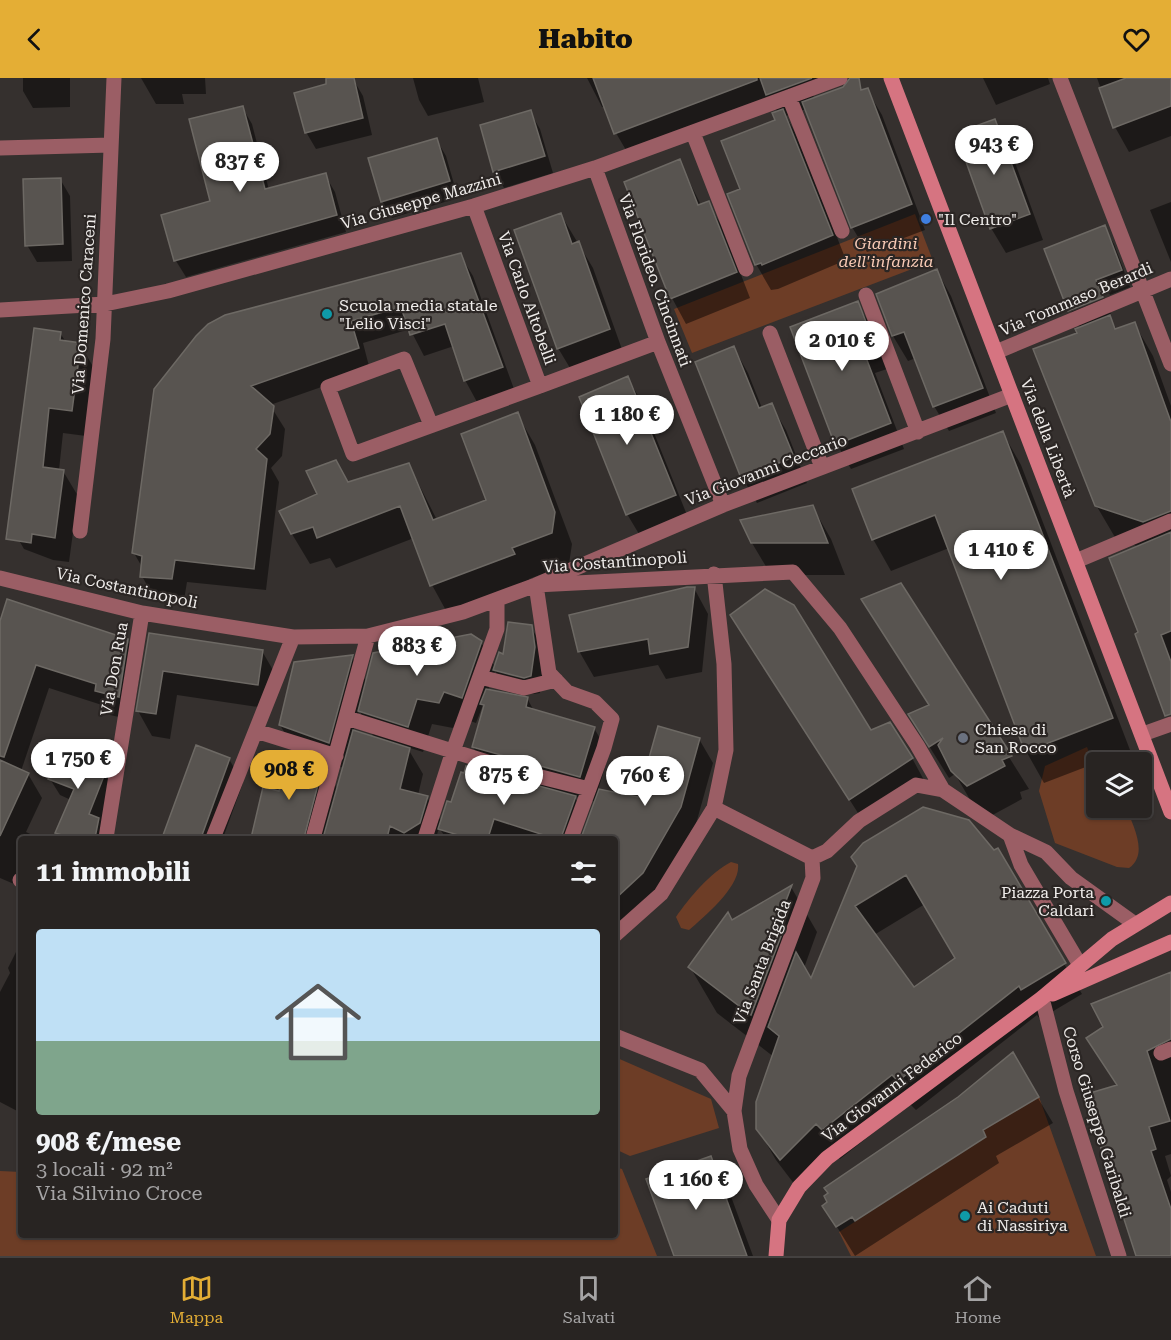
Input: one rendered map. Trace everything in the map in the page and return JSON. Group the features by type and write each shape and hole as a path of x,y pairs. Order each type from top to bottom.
{"main road":[{"name":"Via della Libertà","path":"891,78 1171,812"},
{"name":"Via Giovanni Federico","path":"779,1220 799,1187 827,1158 1042,998 1080,965 1135,924 1171,903"},
{"name":"Via Giovanni Federico","path":"1042,998 1171,942"},
{"path":"776,1256 779,1220"}],"street":[{"name":"Via Domenico Caraceni","path":"80,531 105,304 114,78"},
{"name":"Via Giuseppe Mazzini","path":"0,310 105,304 168,291 474,206 595,168 840,78"},
{"path":"1060,78 1171,364"},
{"path":"789,97 842,231"},
{"path":"693,133 746,269"},
{"path":"0,148 111,145"},
{"name":"Via Florideo. Cincinnati","path":"595,168 658,342 723,505"},
{"name":"Via Carlo Altobelli","path":"474,206 540,386 658,342"},
{"name":"Via Tommaso Berardi","path":"996,352 1171,279"},
{"path":"866,295 918,432"},
{"path":"770,333 822,467"},
{"path":"430,424 404,359 328,387 353,454 430,424 540,386"},
{"name":"Via Giovanni Ceccario","path":"536,585 723,505 1012,395"},
{"path":"1076,561 1171,521"},
{"name":"Via Costantinopoli","path":"1,583 142,613 293,637 368,636 464,612 536,585 714,574 793,573 840,628 917,745 943,790 1010,835 1046,852 1071,878 1135,924"},
{"path":"618,932 661,894 714,808 726,750 724,664 714,574"},
{"path":"536,585 549,673 567,692 594,702 612,719 604,748 572,836"},
{"path":"426,836 453,751 497,629 497,601"},
{"name":"Via Don Rua","path":"106,836 142,613"},
{"path":"314,836 368,636"},
{"path":"214,836 293,637"},
{"path":"480,677 524,688 556,680"},
{"path":"347,718 513,770 589,789"},
{"path":"1143,734 1171,724"},
{"path":"256,731 336,756"},
{"path":"714,808 812,858 827,851 859,821 916,785 943,790"},
{"path":"1010,835 1021,865 1080,965"},
{"name":"Via Santa Brigida","path":"779,1220 756,1185 740,1149 734,1111 739,1076 813,878 812,858"},
{"name":"Corso Giuseppe Garibaldi","path":"1042,998 1066,1091 1119,1256"},
{"path":"618,1037 700,1070 734,1111"}],"green space":[{"name":"Giardini dell'infanzia","path":"915,214 933,261 692,353 674,309"},
{"path":"1087,747 1089,752 1086,752 1086,818 1130,818 1139,848 1135,862 1129,868 1117,867 1055,843 1039,791 1045,766"},
{"path":"731,862 738,864 734,882 728,891 689,930 681,928 676,917 681,910 708,879"},
{"path":"618,1058 711,1099 719,1128 630,1156 618,1150"},
{"path":"1039,1097 1096,1256 851,1256 839,1232 985,1138 983,1130"},
{"path":"618,1168 622,1169 657,1256 0,1256 0,1171 18,1172 18,1238 618,1238"}],"building":[{"path":"326,78 354,78 363,118 305,133 294,93 326,84"},
{"path":"593,78 757,78 757,80 614,134"},
{"path":"760,78 812,78 766,95"},
{"path":"850,78 859,78 861,90 868,88 912,204 851,228 802,102 843,87"},
{"path":"1126,78 1171,78 1171,106 1113,128 1099,88"},
{"path":"243,106 265,189 326,173 337,215 174,261 161,215 210,201 189,119"},
{"path":"783,109 833,235 762,265 761,263 755,265 727,194 740,189 721,141 775,120 772,113"},
{"path":"531,110 545,156 493,172 480,125"},
{"path":"995,119 1030,214 990,229 960,145 977,139 973,127"},
{"path":"437,138 450,181 381,202 368,158"},
{"path":"680,159 698,205 709,201 737,272 670,299 624,182"},
{"path":"61,178 63,244 25,246 23,179"},
{"path":"561,213 572,244 579,241 610,329 557,349 514,230"},
{"path":"1105,225 1122,270 1096,280 1103,297 1068,311 1044,249"},
{"path":"461,253 503,367 464,381 445,324 410,335 401,307 351,321 359,348 251,386 274,406 270,434 256,449 267,459 254,569 175,560 172,579 140,577 142,556 132,553 154,389 196,336 208,324 225,315"},
{"path":"937,269 983,388 933,407 904,332 892,336 876,294"},
{"path":"858,301 874,343 862,347 891,423 835,445 790,327"},
{"path":"1110,315 1115,329 1135,322 1171,422 1171,511 1143,522 1095,506 1033,349 1077,333 1075,329"},
{"path":"34,328 61,332 60,340 81,343 72,411 49,408 43,467 64,470 55,538 32,534 31,543 6,539"},
{"path":"734,346 759,408 772,403 794,457 741,478 695,362"},
{"path":"628,376 676,495 626,515 579,397"},
{"path":"518,412 555,512 552,533 512,548 515,554 430,586 400,506 317,538 313,527 291,534 279,511 317,494 306,471 336,460 348,482 409,463 433,520 486,500 461,434"},
{"path":"1003,431 1113,718 1025,752 935,515 872,540 852,489"},
{"path":"813,505 828,543 751,543 740,520"},
{"path":"1171,532 1171,631 1161,635 1171,662 1171,714 1165,716 1135,634 1138,632 1109,558"},
{"path":"901,583 1012,756 1002,760 1005,766 967,786 951,771 938,745 943,738 929,747 908,714 929,705 861,599"},
{"path":"695,587 688,647 650,654 648,639 578,652 569,615"},
{"path":"765,589 794,605 871,730 890,722 913,758 849,800 730,615"},
{"path":"7,599 128,639 119,697 95,691 96,684 36,665 4,757 0,756 0,621"},
{"path":"508,622 532,625 535,647 531,676 524,678 493,670 499,652 503,654"},
{"path":"149,633 263,650 258,685 163,671 156,714 136,711"},
{"path":"471,634 482,641 462,698 444,692 439,703 417,699 408,727 358,711 373,653"},
{"path":"353,655 329,743 279,725 294,662"},
{"path":"486,689 528,697 526,707 595,727 580,777 472,747 484,705 480,704"},
{"path":"658,726 700,738 681,807 643,873 618,896 618,836 582,836 599,789 638,797"},
{"path":"353,730 410,748 400,789 428,796 420,823 404,833 390,826 388,836 324,836"},
{"path":"64,741 98,755 93,766 106,771 89,814 99,818 95,836 65,836 55,833 74,789 48,779"},
{"path":"196,745 230,758 202,836 163,836"},
{"path":"289,752 324,762 305,836 251,836 263,787 279,791"},
{"path":"0,760 29,773 0,836"},
{"path":"466,766 576,796 562,836 547,836 494,819 489,836 461,836 438,829 447,801 451,802 461,772 464,773"},
{"path":"923,807 969,820 994,850 998,848 1066,963 1021,990 1019,986 898,1081 892,1075 822,1130 816,1124 780,1160 756,1129 756,1102 779,1036 768,1027 796,952 811,978 857,866 851,857 863,843","holes":["906,875 955,958 914,987 855,906"]},
{"path":"792,885 778,922 783,931 751,1015 688,967 728,912 732,920"},
{"path":"1171,972 1171,1039 1147,1051 1170,1121 1149,1127 1156,1149 1151,1151 1171,1209 1171,1256 1136,1256 1097,1136 1103,1134 1090,1093 1117,1085 1086,1038 1103,1027 1091,1004"},
{"path":"1013,1052 1039,1097 983,1130 986,1137 855,1221 852,1217 836,1227 822,1206 827,1202 824,1196 828,1193 824,1188 958,1097"},
{"path":"711,1156 747,1256 674,1256 646,1179"}],"place":[{"name":"\"Il Centro\"","path":"926,219"},
{"name":"Scuola media statale \"Lelio Visci\"","path":"327,314"},
{"name":"Chiesa di San Rocco","path":"963,738"},
{"name":"Piazza Porta Caldari","path":"1106,901"},
{"name":"Ai Caduti di Nassiriya","path":"965,1216"}]}
